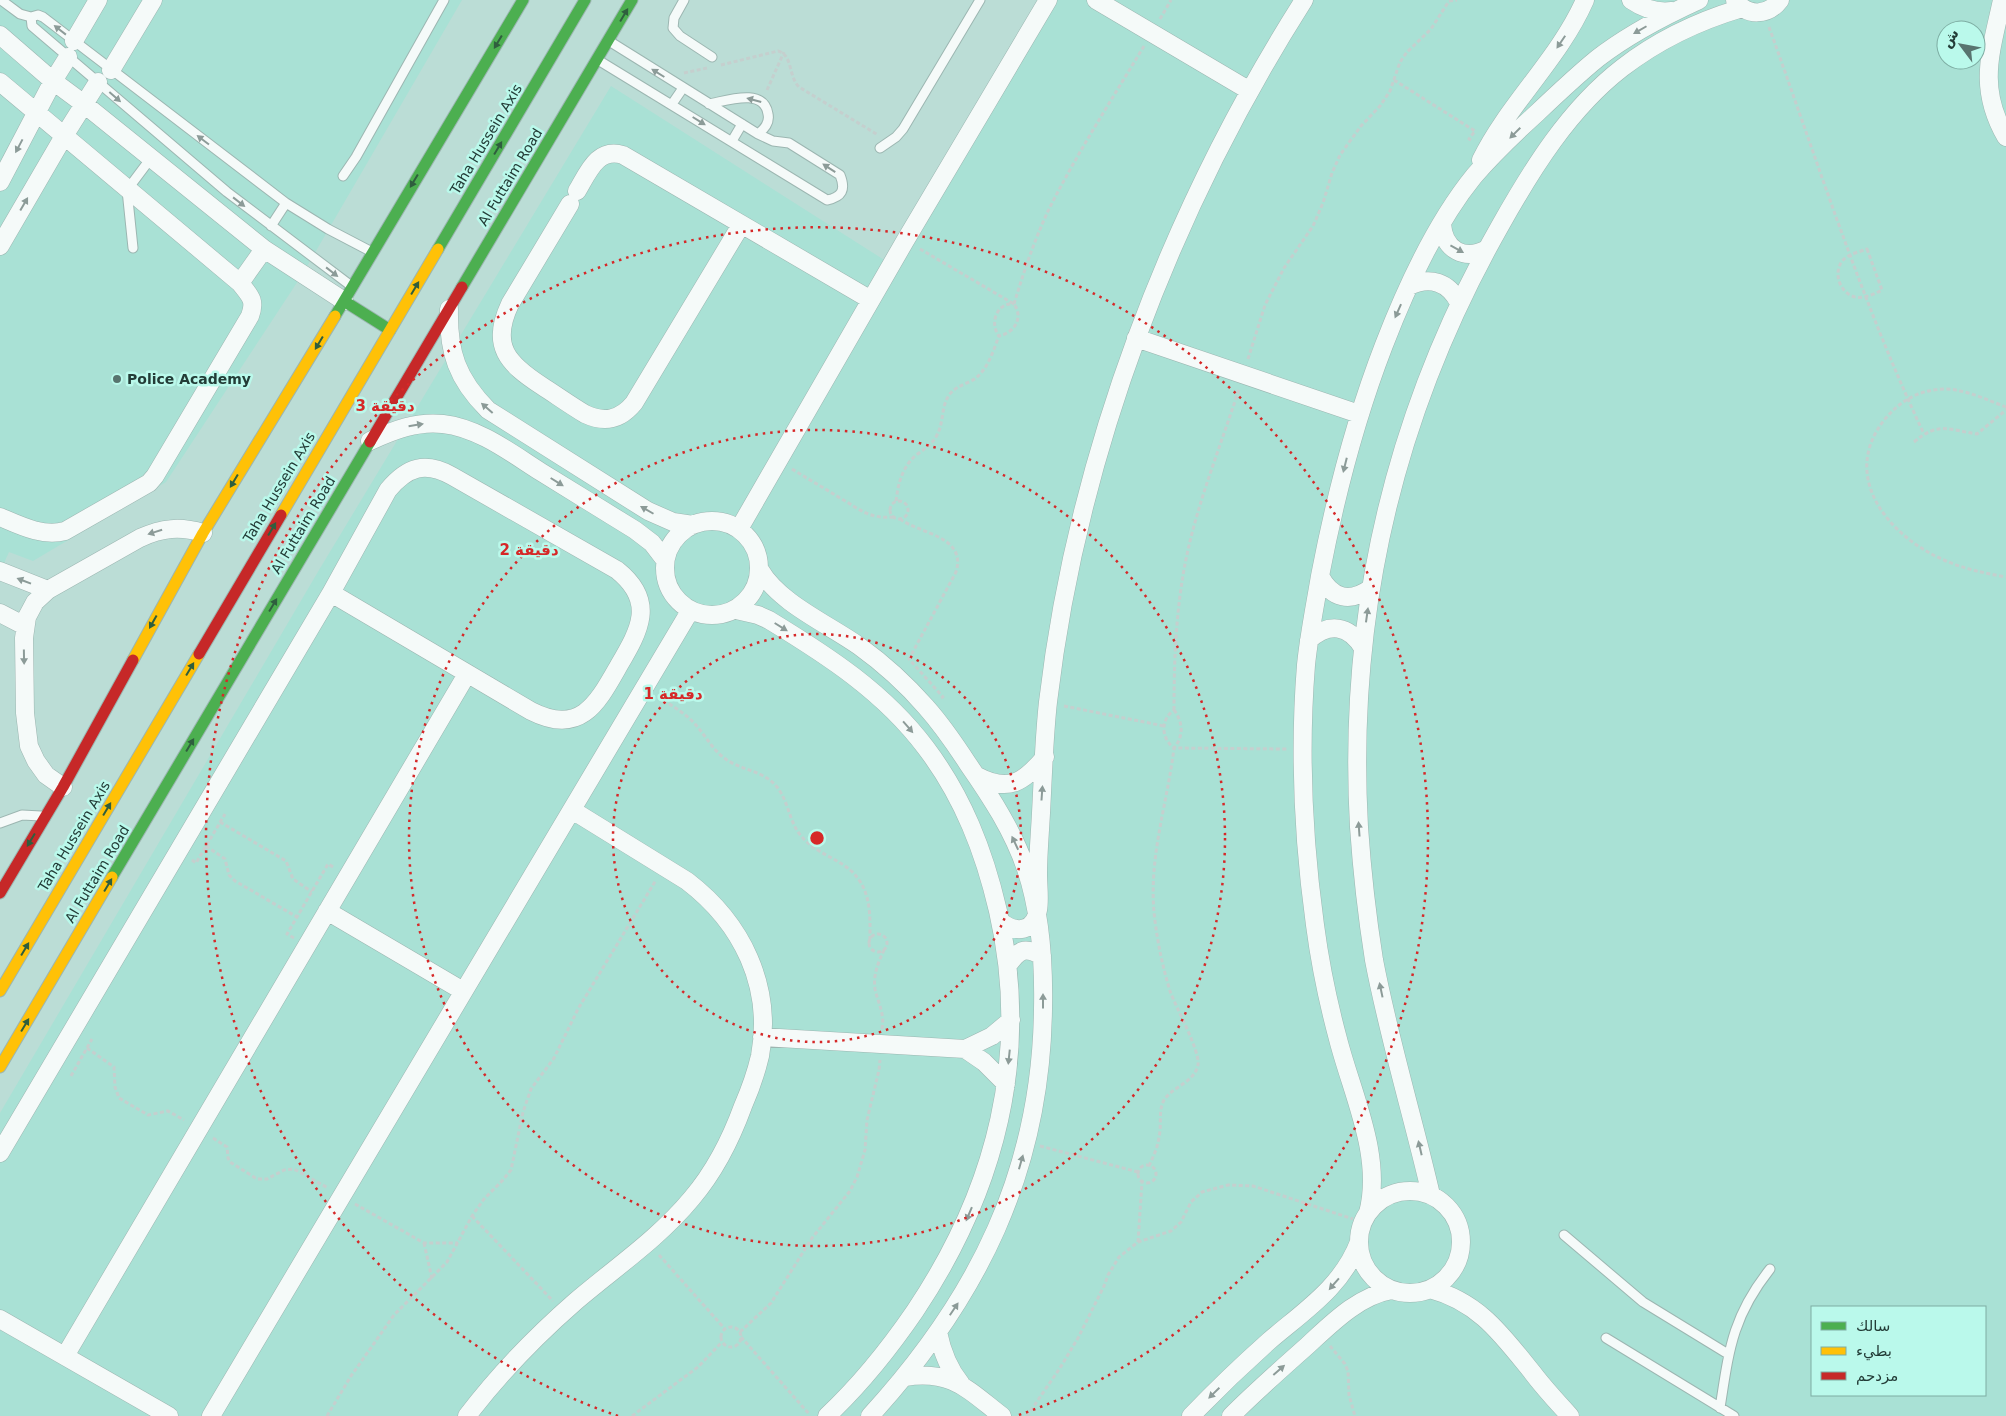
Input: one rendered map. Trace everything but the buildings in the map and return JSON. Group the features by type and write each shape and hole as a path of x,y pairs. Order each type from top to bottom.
{"main road":[{"path":"0,893 46,816 203,532 348,294 523,0"},
{"name":"Taha Hussein Axis","path":"0,991 586,0"},
{"name":"Al Futtaim Road","path":"0,1067 632,0"},
{"path":"348,294 390,330"}],"street":[{"path":"0,182 98,0"},
{"path":"111,70 153,0"},
{"path":"739,529 905,240 1048,0"},
{"path":"1096,0 1250,91"},
{"path":"870,1416 904,1377 962,1296 996,1232 1018,1173 1027,1143 1042,1054 1042,956 1038,912 1039,843 1048,702 1061,619 1086,500 1114,404 1136,338 1170,256 1194,202 1250,91 1304,0"},
{"path":"1191,1416 1247,1361 1322,1298 1345,1272 1359,1242 1372,1200 1369,1150 1325,986 1308,876 1304,820 1303,714 1309,640 1320,576 1332,518 1359,414 1380,355 1409,286 1442,224 1473,178 1486,150 1503,121 1569,31 1585,0"},
{"path":"1631,0 1638,6 1651,11 1678,10"},
{"path":"1473,178 1525,124 1600,57 1633,34 1700,0"},
{"path":"1432,1195 1385,1012 1367,912 1361,850 1358,717 1362,648 1386,509 1397,465 1426,380 1459,303 1487,248 1526,181 1562,130 1600,88 1621,69 1667,38 1738,4 1748,12 1764,12 1777,5 1780,0"},
{"path":"2002,0 1988,71 1988,86 1995,116 2006,137"},
{"path":"0,35 53,81 264,249 348,294"},
{"path":"0,82 240,283 252,298 253,307 250,316 155,476 149,483 65,531 56,534 35,530 0,517"},
{"path":"0,246 98,82"},
{"path":"741,225 627,412 606,420 595,419 523,373 511,363 504,349 501,334 504,318 510,304 598,158 610,153 623,155 871,300"},
{"path":"1442,224 1446,241 1461,253 1479,253 1487,248"},
{"path":"240,283 264,249"},
{"path":"1409,286 1425,280 1442,284 1450,289 1459,303"},
{"path":"449,309 451,349 456,366 464,382 488,410 648,511 673,522 693,525"},
{"path":"1136,338 1359,414"},
{"path":"370,441 399,428 429,423 451,425 473,432 524,461 639,533 652,543 665,560"},
{"path":"0,1153 331,593 388,490 398,477 409,471 431,467 452,476 617,570 635,588 640,599 642,612 641,624 636,636 599,700 588,711 575,718 560,720 545,718 331,593"},
{"path":"705,521 728,523 739,529 747,535 757,551 760,570 758,582 753,593 736,610 725,614 713,616 690,611 680,604 673,595 666,578 665,560 675,539 693,525 705,521"},
{"path":"62,787 41,768 29,746 25,713 25,626 30,609 48,590 140,538 156,531 173,528 203,532"},
{"path":"760,570 766,580 784,596 883,663 928,709 992,797 1026,868 1038,912"},
{"path":"0,571 48,590"},
{"path":"1320,576 1325,585 1333,592 1342,596 1352,597 1362,594 1371,588"},
{"path":"736,610 758,615 769,620 836,662 874,692 907,726 942,771 969,820 989,873 1008,965 1011,1020 1006,1084 988,1166 966,1222 925,1295 890,1347 826,1416"},
{"path":"211,1416 690,611"},
{"path":"0,613 25,626"},
{"path":"1309,640 1317,633 1338,628 1349,632 1357,639 1362,648"},
{"path":"65,1356 467,674"},
{"path":"977,776 989,783 1002,785 1016,783 1028,776 1045,757"},
{"path":"467,1416 519,1356 564,1312 648,1243 693,1198 725,1147 738,1120 755,1074 762,1037 761,998 757,980 742,942 732,925 704,894 572,810"},
{"path":"328,911 463,990"},
{"path":"1000,921 1016,931 1025,928 1038,912"},
{"path":"1008,965 1016,955 1024,950 1032,950 1042,956"},
{"path":"762,1037 965,1049 992,1036 1011,1020"},
{"path":"965,1049 984,1062 1006,1084"},
{"path":"1359,1242 1360,1255 1364,1266 1372,1276 1392,1290 1405,1293 1418,1293 1430,1289 1444,1280 1455,1267 1460,1251 1461,1234 1456,1218 1445,1205 1432,1195 1414,1191 1397,1193 1381,1200 1366,1218"},
{"path":"1430,1289 1456,1298 1485,1317 1509,1342 1532,1373 1570,1416"},
{"path":"1231,1416 1265,1382 1355,1306 1381,1292 1392,1290"},
{"path":"0,1319 169,1416"},
{"path":"938,1332 946,1362 961,1385"},
{"path":"904,1377 929,1374 946,1378 961,1385 1002,1416"}],"lane":[{"path":"1,0 18,13 31,17 35,15 41,16 98,82 227,192 271,226 348,294"},
{"path":"343,176 444,0"},
{"path":"684,0 674,18 673,28 680,36 712,57"},
{"path":"880,148 890,142 903,129 980,0"},
{"path":"31,17 32,26 111,70 286,203 328,229 372,252"},
{"path":"597,59 827,200 835,198 842,192 843,184 840,176 790,143 773,141 758,134 608,40"},
{"path":"672,104 682,88"},
{"path":"709,104 746,98 762,101 769,115 768,123 758,134"},
{"path":"732,141 742,124"},
{"path":"133,248 127,190 151,158"},
{"path":"271,226 286,203"},
{"path":"0,822 22,816 46,816"},
{"path":"1564,1235 1643,1302 1728,1354"},
{"path":"1720,1408 1728,1354 1739,1317 1753,1292 1770,1269"},
{"path":"1606,1338 1734,1416"}],"path":[{"path":"1014,304 1038,235 1054,201 1171,0"},
{"path":"1149,1166 1159,1139 1160,1114 1165,1100 1190,1079 1198,1066 1196,1053 1179,1015 1164,967 1155,918 1154,863 1171,777 1174,748 1180,740 1182,728 1179,717 1174,710 1176,633 1186,560 1195,523 1265,305 1284,268 1314,226 1340,155 1390,91 1400,62 1407,52 1431,29 1448,0 1457,0"},
{"path":"1764,12 1851,254 1907,398 1924,434"},
{"path":"666,78 778,51 784,52 788,57 794,82 799,87 890,142"},
{"path":"762,101 784,52"},
{"path":"1394,80 1475,131 1469,139 1486,150"},
{"path":"893,517 890,513 890,508 892,503 896,501 903,472 908,464 929,446 938,434 948,396 958,387 978,376 991,357 999,336 1012,330 1017,324 1019,316 1014,304 905,240"},
{"path":"1867,249 1882,290 1867,296 1855,297 1845,292 1839,283 1838,272 1842,261 1851,254 1867,249"},
{"path":"999,336 994,330 995,316 1007,303 1014,304"},
{"path":"1914,442 1934,429 1949,428 1977,434 2006,409 1970,394 1945,389 1924,391 1907,398 1886,419 1871,443 1867,461 1867,482 1876,503 1890,521 1904,534 1942,560 1970,570 2006,577"},
{"path":"777,461 846,501 858,511 881,518 893,517 900,519 914,528 934,534 946,541 954,549 958,559 956,572 909,659 943,697 928,709"},
{"path":"896,501 904,502 908,508 907,515 900,519"},
{"path":"645,689 693,722 708,743 726,760 758,773 776,786 782,795 795,828 802,838 811,846 840,862 862,884 870,909 870,947 876,952 884,950"},
{"path":"1048,702 1164,726"},
{"path":"1174,710 1167,717 1164,726 1166,738 1174,748"},
{"path":"1174,748 1302,750"},
{"path":"196,863 225,814"},
{"path":"220,822 286,861 293,879 312,892"},
{"path":"206,846 225,859 229,875 235,880 297,917"},
{"path":"326,1416 351,1376 394,1315 447,1262 472,1216 484,1199 502,1182 511,1170 522,1112 531,1089 554,1058 578,1009 664,867"},
{"path":"811,1416 741,1334 733,1327 725,1329 721,1337 725,1345 734,1347 738,1345 741,1334 771,1304 812,1238 850,1191 858,1177 863,1162 870,1103 879,1070 880,1044 884,1020 875,981 878,964 887,942 884,935 876,934 870,939"},
{"path":"71,1076 92,1039"},
{"path":"1027,1143 1138,1172"},
{"path":"1138,1172 1142,1167 1149,1166 1154,1170 1155,1178 1150,1183 1142,1182"},
{"path":"1138,1172 1142,1182 1138,1242"},
{"path":"1027,1416 1078,1338 1113,1264 1126,1250 1138,1242 1171,1231 1181,1222 1196,1196 1208,1189 1228,1185 1253,1186 1366,1218"},
{"path":"343,1196 424,1243 459,1242"},
{"path":"472,1216 564,1312"},
{"path":"424,1243 432,1279"},
{"path":"648,1243 725,1329"},
{"path":"1320,1334 1346,1364 1348,1371 1348,1395 1355,1416"},
{"path":"632,1416 698,1367 722,1342"}],"shaded area":[{"name":"Police Academy","path":"0,0 462,0 302,275 166,482 33,561 9,552 0,572"},
{"path":"1048,0 2006,0 2006,1416 0,1416 0,1113 319,570 611,86 889,263"}],"traffic: fast":[{"path":"335,316 523,0"},
{"path":"438,249 585,0"},
{"path":"462,287 632,0"},
{"path":"344,301 390,330"},
{"path":"112,877 370,442"}],"traffic: slow":[{"path":"281,515 438,249"},
{"path":"133,660 203,533 335,316"},
{"path":"0,991 199,654"},
{"path":"0,1067 112,877"}],"traffic: jam":[{"path":"370,442 462,287"},
{"path":"199,654 281,515"},
{"path":"0,893 63,787 133,660"}],"place":[{"name":"Police Academy","path":"117,379"}]}
